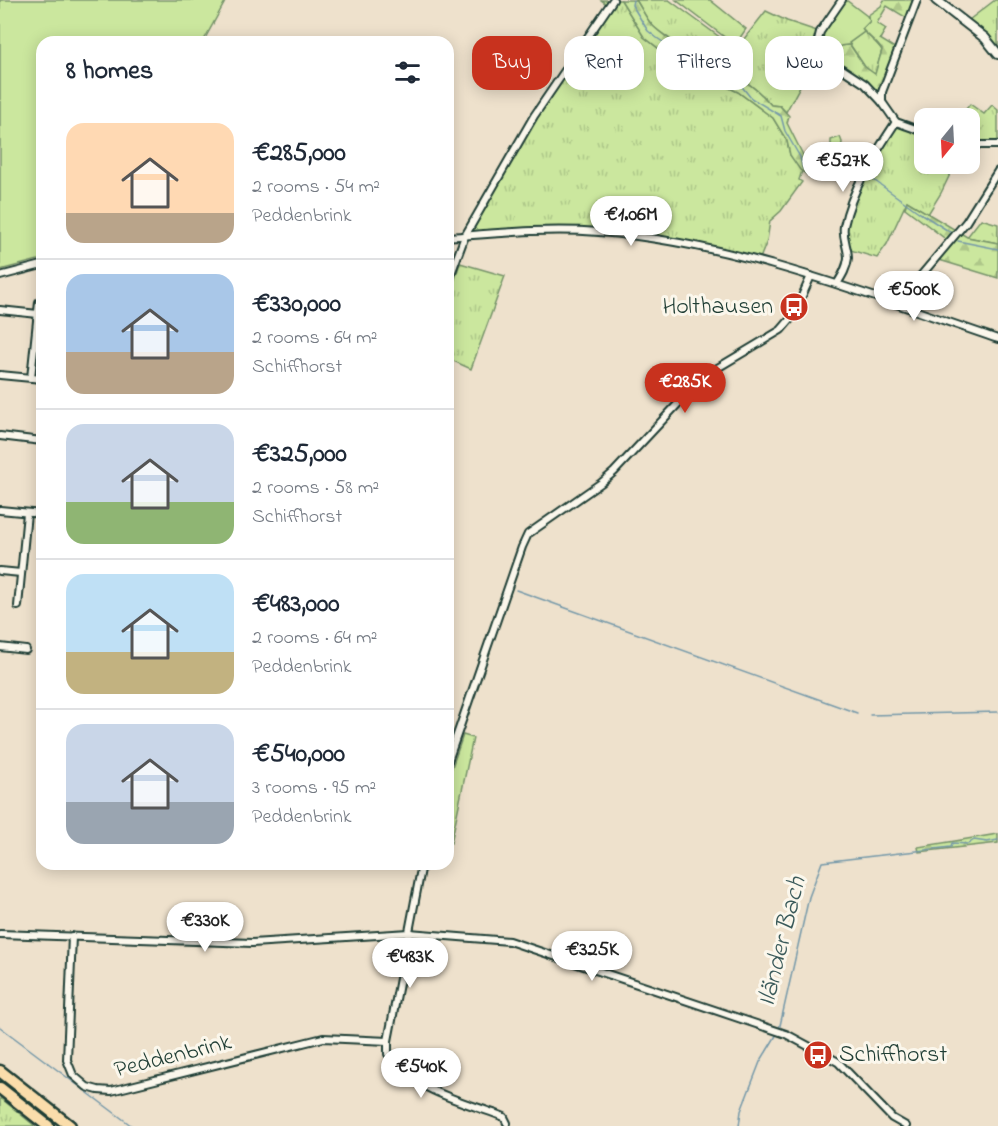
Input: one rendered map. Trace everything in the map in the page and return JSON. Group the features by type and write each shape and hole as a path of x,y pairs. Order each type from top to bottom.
{"highway":[{"path":"0,1071 70,1126"},
{"path":"0,1088 48,1126"}],"street":[{"path":"454,266 465,236 534,116 613,0"},
{"path":"842,0 820,32 818,47 826,58 865,84 896,122 914,128"},
{"path":"882,102 882,92 917,0"},
{"path":"936,0 985,38 998,54"},
{"path":"837,284 848,257 844,231 856,193 866,170 896,122"},
{"path":"980,145 998,145"},
{"path":"897,304 966,222 998,171"},
{"path":"454,237 540,230 634,235 748,258 837,284 998,339"},
{"path":"0,276 36,267"},
{"path":"454,744 528,534 614,472 704,375 781,330 793,316 811,276"},
{"path":"0,310 36,314"},
{"path":"31,378 36,332"},
{"path":"0,375 36,378"},
{"path":"0,436 36,440"},
{"path":"0,510 36,514"},
{"path":"18,606 27,513"},
{"path":"0,571 21,573"},
{"path":"0,647 26,650"},
{"path":"421,870 388,1041 388,1054 399,1068 420,1085 504,1117 507,1123"},
{"path":"0,934 252,943 409,933 509,941 783,1032 838,1062 892,1118 906,1126"},
{"name":"Peddenbrink","path":"72,936 67,1060 77,1079 93,1089 103,1091 120,1089 323,1038 388,1041"}],"green space":[{"path":"0,0 226,0 206,36 36,36 36,261 0,270"},
{"path":"601,0 621,0 643,36 589,36 609,6"},
{"path":"621,0 636,0 651,24 666,36 656,36 656,46 643,36"},
{"path":"636,0 669,0 718,36 666,36 647,18"},
{"path":"676,0 710,0 746,29 741,36 723,36"},
{"path":"842,0 846,0 870,21 862,29 864,32 849,43 850,45 844,45 844,36 820,36"},
{"path":"884,0 917,0 910,20 887,6 877,23 886,29 880,39 898,50 881,97 844,71 844,45 850,45 865,67 875,74 882,50 862,29 869,22 867,16 881,6"},
{"path":"998,0 998,55 965,23"},
{"path":"766,11 820,32 819,36 765,36 765,90 798,90 786,112 780,106 771,105 753,87 753,36 746,36"},
{"path":"864,32 882,50 875,75 865,67 849,43"},
{"path":"644,37 656,46 656,90 734,90 773,118 787,141 790,155 802,171 799,180 802,182 781,211 770,221 767,241 759,261 667,241 598,232 465,236 534,116 564,72 564,90 644,90"},
{"path":"753,87 771,105 780,106 789,116 787,123 809,167 821,169 831,160 831,140 840,137 841,151 867,168 862,177 857,171 845,167 812,178 800,170 790,155 787,141 773,118 734,90 753,90"},
{"path":"992,105 998,110 998,145 980,145 980,111 984,114"},
{"path":"896,122 914,128 914,174 950,174 928,214 907,201 887,244 877,258 847,249 844,231 859,183"},
{"path":"907,201 967,237 998,243 998,278 936,259 948,241 905,208"},
{"path":"981,219 998,224 998,243 967,237"},
{"path":"460,263 505,276 471,369 454,361 454,282"},
{"path":"463,735 473,738 454,829 454,761"},
{"path":"998,834 998,843 919,852 918,847"},
{"path":"0,1098 3,1100 35,1126 0,1126"}],"waterway":[{"path":"633,0 632,5 648,31 689,60 703,65 708,72 739,83 751,98 781,116 785,131 800,157 803,169 808,173 816,175 848,163 861,170"},
{"path":"868,176 950,232"},
{"path":"958,241 998,249"},
{"path":"516,590 857,713"},
{"path":"870,715 998,712"},
{"name":"Iländer Bach","path":"779,1030 809,897 822,862 951,847 952,843 968,844 974,840 987,842 998,840"},
{"path":"0,1027 132,1126"},
{"name":"Iländer Bach","path":"739,1126 741,1111 760,1062 777,1034"}],"place":[{"name":"Holthausen","path":"794,307"},
{"name":"Schiffhorst","path":"818,1055"}]}
